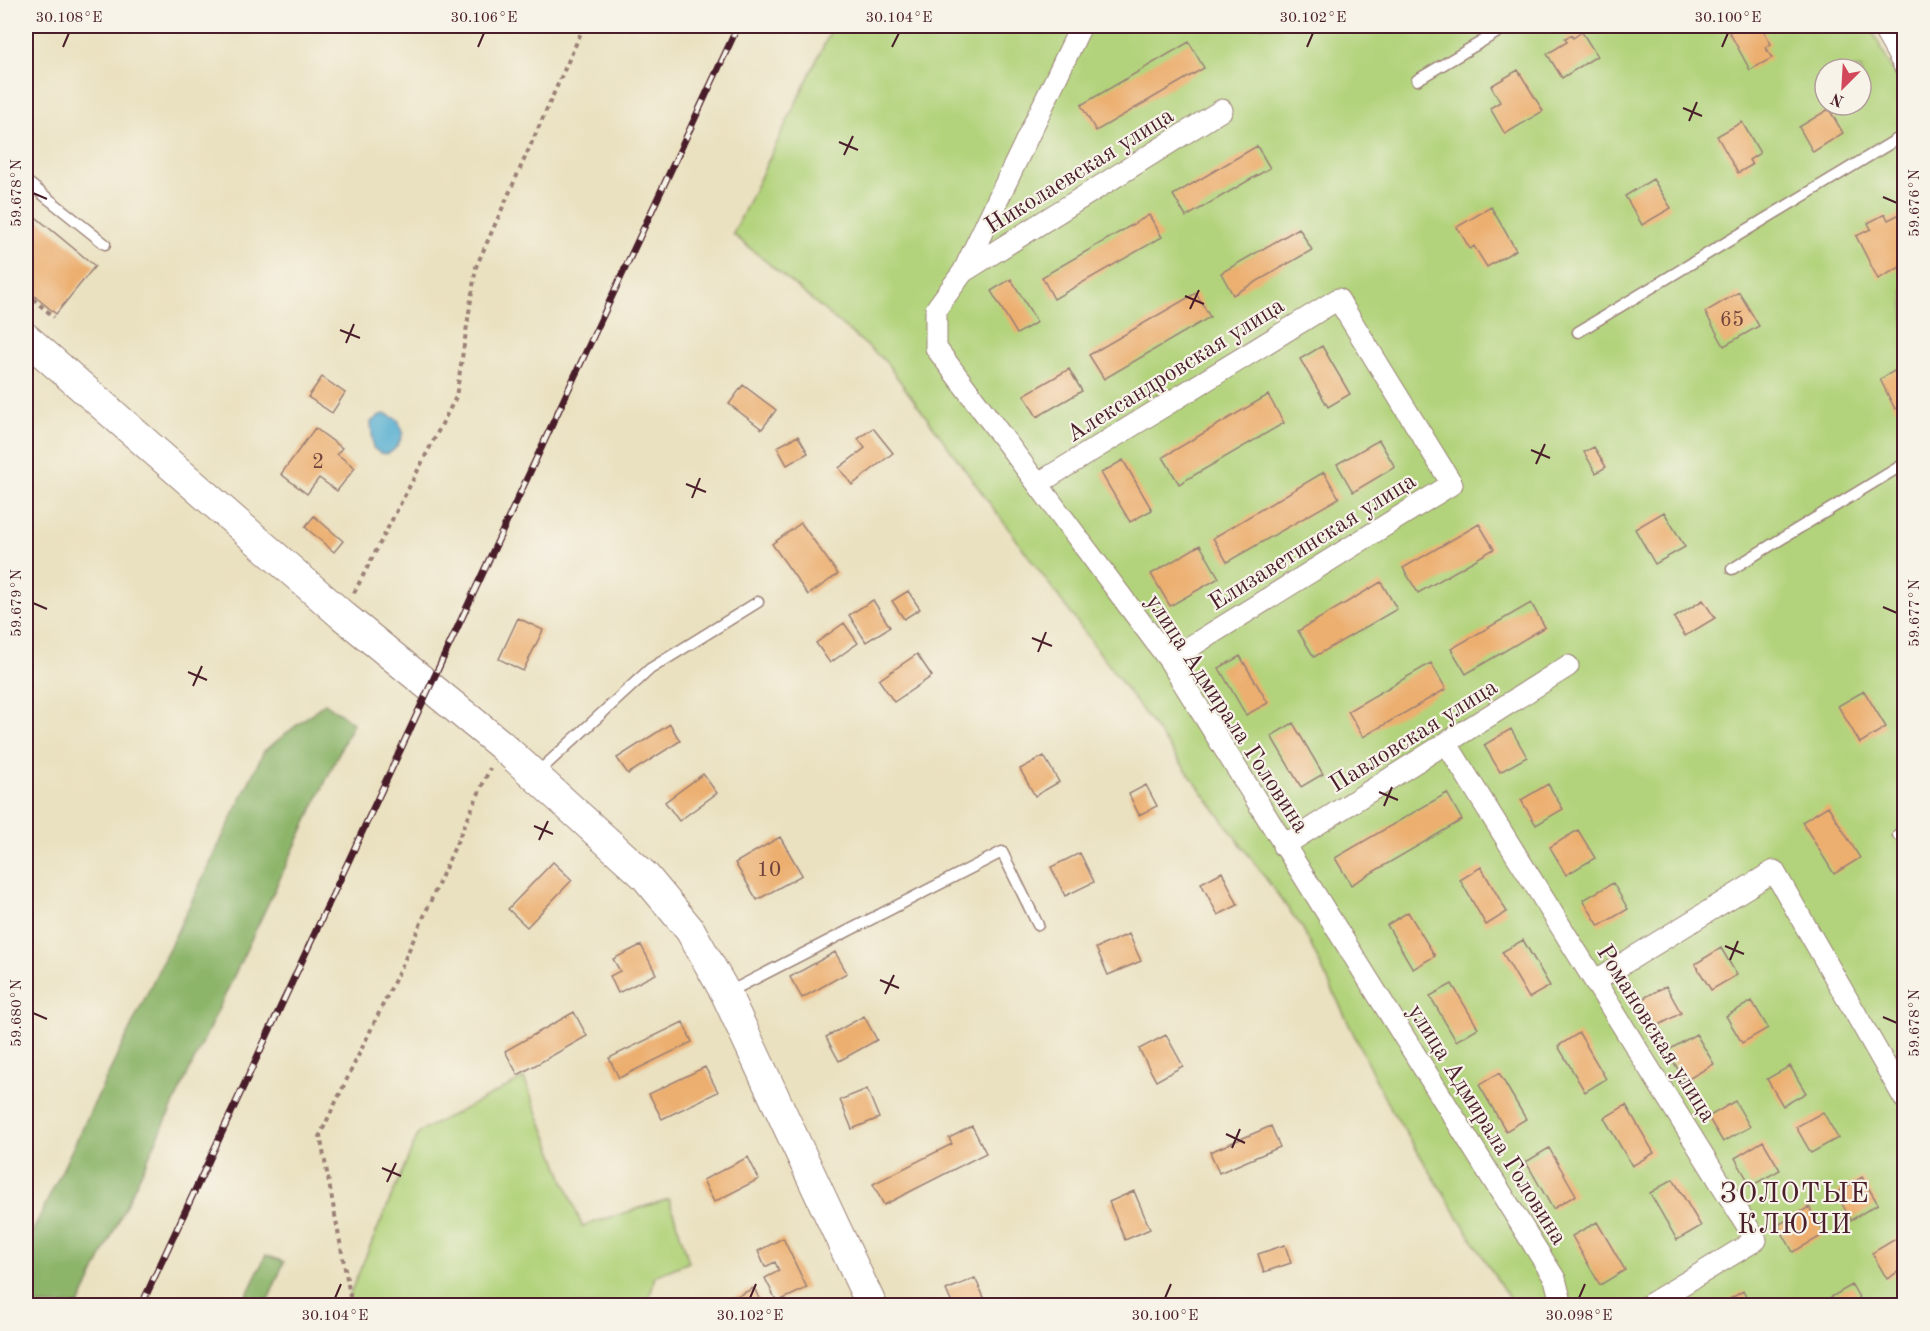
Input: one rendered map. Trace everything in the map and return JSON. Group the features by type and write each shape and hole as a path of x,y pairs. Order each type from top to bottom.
{"street":[{"name":"улица Адмирала Головина","path":"1081,26 963,272 936,309 936,348 1169,660 1555,1279 1562,1305"},
{"path":"1882,26 1905,65"},
{"name":"Николаевская улица","path":"963,272 1222,110"},
{"name":"Александровская улица","path":"1039,483 1338,299 1452,484"},
{"path":"26,338 342,615 501,744 645,876 690,930 726,994 872,1305"},
{"name":"Елизаветинская улица","path":"1169,660 1452,484"},
{"name":"Павловская улица","path":"1284,846 1568,666"},
{"name":"Романовская улица","path":"1448,744 1756,1240 1647,1305"},
{"path":"1594,981 1774,871 1905,1098"}],"lane":[{"path":"1417,80 1508,26"},
{"path":"1578,332 1905,135"},
{"path":"26,181 105,244"},
{"path":"1732,569 1905,464"},
{"path":"535,776 650,669 758,602"},
{"path":"726,994 1002,852 1038,925"}],"path":[{"path":"342,615 456,397 476,267 584,26"},
{"path":"26,293 54,317"},
{"path":"352,1305 320,1135 404,961 484,784"}],"green space":[{"path":"833,26 1870,26 1904,93 1904,1305 1513,1305 1386,1101 1303,929 885,361 733,234"},
{"path":"325,703 353,723 79,1305 26,1305 26,1245 264,751"},
{"path":"524,1078 582,1226 669,1199 689,1262 655,1276 648,1305 345,1305 419,1132"},
{"path":"266,1255 284,1262 266,1305 242,1305"}],"water":[{"path":"386,414 398,420 403,432 396,447 384,454 373,448 371,422 380,415"}],"building":[{"path":"1726,26 1761,26 1771,44 1765,47 1772,58 1750,70"},
{"path":"1582,32 1597,56 1562,78 1547,54 1567,42 1565,38 1571,35 1573,38"},
{"path":"1189,42 1204,68 1096,131 1081,105"},
{"path":"1518,70 1543,111 1505,134 1490,108 1500,102 1491,86"},
{"path":"1816,117 1834,117 1843,133 1813,152 1799,127"},
{"path":"1742,122 1760,153 1749,160 1752,165 1738,173 1717,136"},
{"path":"1257,146 1270,168 1186,217 1173,195"},
{"path":"1653,179 1671,208 1642,225 1625,196"},
{"path":"1491,207 1516,250 1487,267 1474,246 1470,249 1457,227"},
{"path":"26,209 95,266 56,314 26,289"},
{"path":"1904,212 1904,265 1878,279 1856,236 1871,229 1868,223 1885,214 1888,220"},
{"path":"1149,215 1162,237 1054,299 1042,277"},
{"path":"1299,228 1312,250 1233,295 1221,273"},
{"path":"1011,279 1037,322 1017,334 991,291"},
{"path":"1739,292 1759,326 1724,346 1705,312"},
{"path":"1196,293 1210,317 1104,379 1089,355"},
{"path":"1322,346 1350,394 1328,407 1300,359"},
{"path":"1903,366 1904,409 1902,405 1895,409 1880,379"},
{"path":"1069,369 1082,391 1037,417 1024,395"},
{"path":"322,377 345,393 332,413 308,397"},
{"path":"743,385 776,410 762,429 729,404"},
{"path":"1268,395 1284,423 1179,484 1163,457"},
{"path":"315,428 342,448 337,454 355,468 337,491 319,478 307,494 281,474"},
{"path":"873,428 893,453 852,485 839,468 865,448 858,439"},
{"path":"798,436 808,453 787,465 777,447"},
{"path":"1379,440 1395,467 1353,492 1337,464"},
{"path":"1594,447 1606,467 1596,473 1584,452"},
{"path":"1123,460 1152,510 1130,522 1101,473"},
{"path":"1324,472 1339,498 1227,562 1213,538"},
{"path":"1664,512 1685,547 1655,564 1635,529"},
{"path":"314,516 343,541 334,552 305,527"},
{"path":"801,523 838,574 808,595 772,544"},
{"path":"1479,524 1494,549 1418,593 1403,568"},
{"path":"1200,545 1219,578 1170,606 1151,574"},
{"path":"1381,582 1397,609 1314,657 1298,631"},
{"path":"908,591 920,609 904,619 892,601"},
{"path":"873,600 890,627 866,642 849,615"},
{"path":"1703,600 1715,618 1685,636 1674,618"},
{"path":"1531,603 1545,627 1466,674 1451,649"},
{"path":"518,618 543,630 523,671 499,659"},
{"path":"844,623 858,643 830,663 816,643"},
{"path":"917,654 932,676 894,702 879,680"},
{"path":"1240,656 1268,703 1246,715 1219,668"},
{"path":"1431,663 1446,689 1363,737 1348,711"},
{"path":"1864,691 1886,727 1860,743 1838,706"},
{"path":"1293,723 1323,774 1301,787 1271,736"},
{"path":"670,724 680,741 628,774 617,758"},
{"path":"1511,729 1527,757 1500,772 1484,745"},
{"path":"1044,756 1059,782 1035,796 1020,769"},
{"path":"703,774 717,793 679,821 665,802"},
{"path":"1548,784 1563,809 1536,825 1521,800"},
{"path":"1146,785 1157,806 1139,815 1129,794"},
{"path":"1447,793 1462,820 1351,885 1335,858"},
{"path":"1828,806 1860,858 1834,874 1802,822"},
{"path":"1578,830 1595,858 1566,875 1550,847"},
{"path":"780,837 802,875 757,900 735,863"},
{"path":"1080,853 1094,882 1065,896 1051,867"},
{"path":"553,862 572,880 527,927 508,909"},
{"path":"1481,867 1507,912 1486,925 1460,880"},
{"path":"1222,872 1238,905 1218,915 1201,883"},
{"path":"1613,883 1628,909 1599,926 1583,900"},
{"path":"1408,912 1435,956 1413,969 1387,925"},
{"path":"1129,934 1141,961 1108,975 1096,948"},
{"path":"1523,940 1550,986 1529,998 1502,952"},
{"path":"641,945 656,974 618,993 610,976 620,971 613,959"},
{"path":"1721,948 1737,975 1711,990 1695,964"},
{"path":"835,952 847,973 802,998 790,977"},
{"path":"1452,984 1478,1028 1456,1041 1430,996"},
{"path":"1666,986 1681,1013 1654,1028 1638,1001"},
{"path":"1752,1001 1768,1028 1742,1043 1726,1016"},
{"path":"574,1012 587,1036 518,1075 505,1051"},
{"path":"864,1016 877,1040 839,1061 826,1037"},
{"path":"683,1022 692,1042 619,1078 609,1058"},
{"path":"1579,1033 1606,1079 1585,1092 1558,1046"},
{"path":"1696,1034 1714,1064 1685,1081 1667,1051"},
{"path":"1166,1035 1183,1066 1156,1081 1139,1049"},
{"path":"1790,1066 1806,1093 1783,1106 1767,1079"},
{"path":"705,1067 718,1092 662,1119 649,1094"},
{"path":"1499,1073 1526,1119 1506,1131 1479,1085"},
{"path":"867,1089 879,1118 852,1129 840,1100"},
{"path":"1735,1101 1750,1127 1723,1142 1708,1117"},
{"path":"1626,1105 1654,1153 1632,1166 1604,1118"},
{"path":"1823,1112 1838,1138 1811,1153 1796,1127"},
{"path":"972,1126 986,1153 884,1205 873,1184 952,1144 949,1138"},
{"path":"1271,1126 1280,1147 1219,1173 1210,1152"},
{"path":"1763,1141 1780,1170 1751,1186 1735,1158"},
{"path":"1549,1148 1576,1195 1553,1209 1526,1162"},
{"path":"748,1157 759,1179 714,1202 703,1180"},
{"path":"1862,1177 1878,1204 1851,1220 1836,1193"},
{"path":"1673,1179 1701,1226 1677,1240 1650,1193"},
{"path":"1134,1191 1150,1229 1125,1240 1109,1202"},
{"path":"1809,1207 1825,1234 1793,1252 1778,1225"},
{"path":"1597,1222 1625,1270 1600,1285 1572,1236"},
{"path":"783,1238 807,1288 777,1302 765,1278 779,1271 775,1262 765,1267 758,1251"},
{"path":"1897,1238 1904,1251 1904,1268 1887,1279 1872,1253"},
{"path":"1285,1245 1291,1263 1264,1272 1258,1254"},
{"path":"975,1278 988,1306 953,1306 946,1290"},
{"path":"1852,1285 1864,1306 1830,1306 1826,1300"},
{"path":"754,1288 763,1306 732,1306 729,1300"},
{"path":"1743,1291 1751,1306 1718,1306"}],"railway":[{"path":"141,1306 738,26"}],"district":[{"name":"ЗОЛОТЫЕ КЛЮЧИ","path":"1795,1208"}]}
